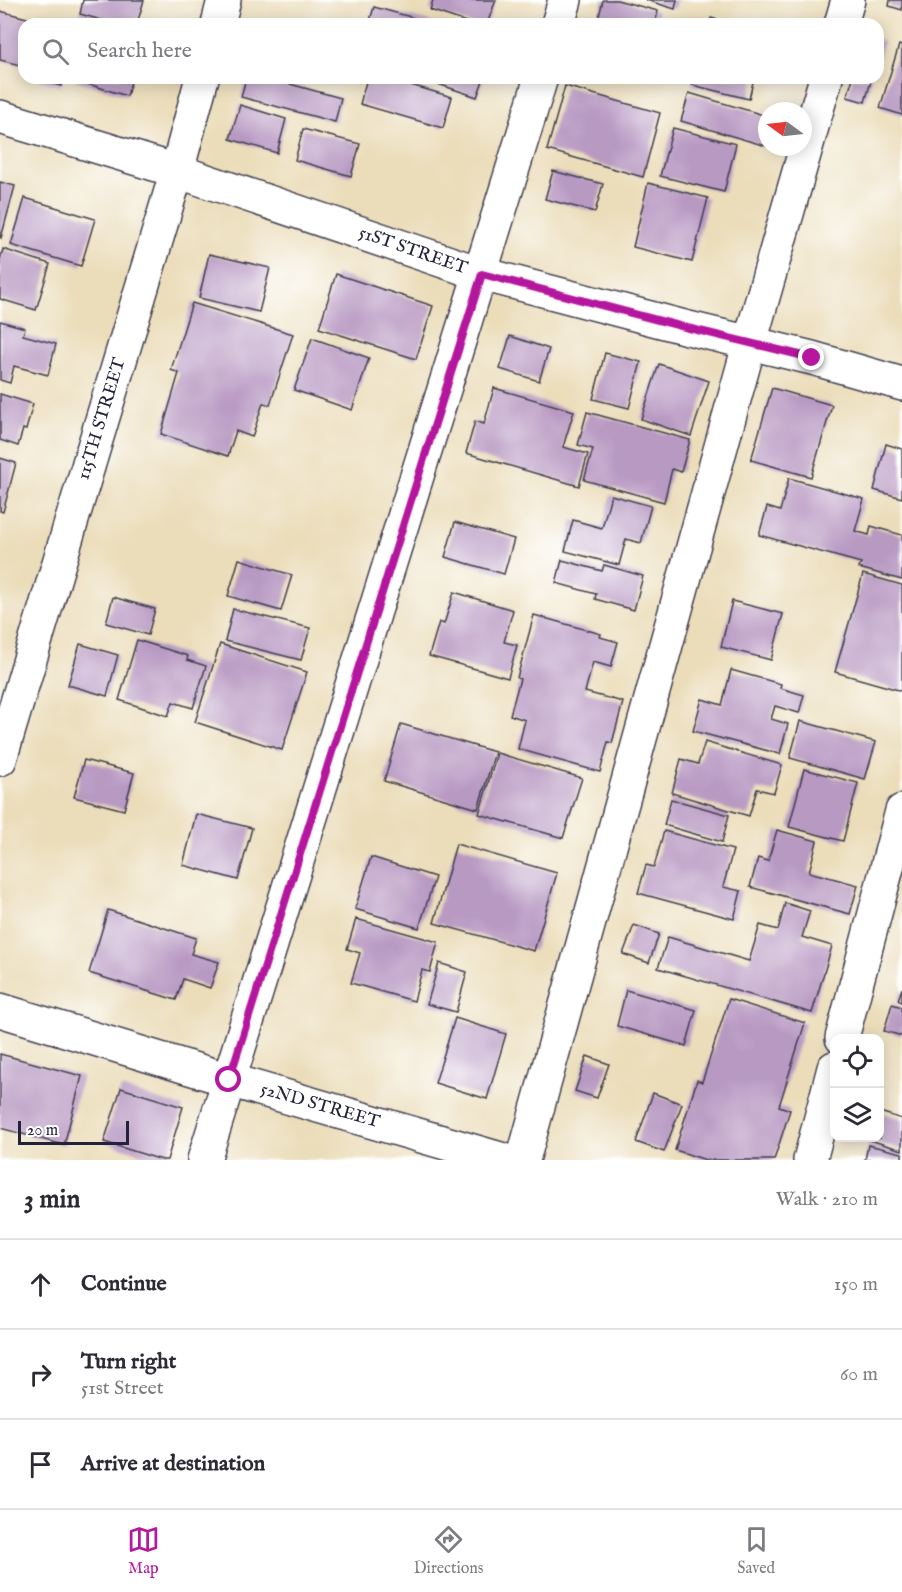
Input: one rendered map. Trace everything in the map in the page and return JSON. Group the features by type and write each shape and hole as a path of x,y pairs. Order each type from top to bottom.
{"street":[{"path":"220,18 224,0"},
{"path":"560,18 565,0"},
{"path":"843,18 848,0"},
{"name":"115TH STREET","path":"0,759 177,171 200,84"},
{"path":"204,1160 482,274 539,84"},
{"path":"523,1160 823,84"},
{"name":"51ST STREET","path":"0,117 177,171 482,274 750,342 902,384"},
{"path":"843,1034 902,811"},
{"name":"52ND STREET","path":"0,1010 504,1160"},
{"path":"810,1160 830,1083"}],"building":[{"path":"83,0 144,0 139,18 94,18 80,14"},
{"path":"433,0 496,0 489,18 454,18 430,10"},
{"path":"603,0 617,0 658,11 656,18 598,18"},
{"path":"646,0 677,0 675,9"},
{"path":"890,0 902,0 902,10 889,6"},
{"path":"374,7 415,18 371,18"},
{"path":"0,11 27,18 18,18 18,64 0,60"},
{"path":"899,45 902,46 902,115 880,108"},
{"path":"88,84 130,84 127,96"},
{"path":"244,84 290,84 341,98 335,122 241,97"},
{"path":"365,84 408,84 452,97 443,128 360,104"},
{"path":"438,84 482,84 477,97"},
{"path":"692,84 753,84 749,99"},
{"path":"851,84 870,84 865,102 847,97"},
{"path":"565,86 660,113 643,177 547,150"},
{"path":"689,93 758,113 758,144 681,121"},
{"path":"240,105 286,119 277,153 230,139"},
{"path":"673,128 736,144 724,192 660,176"},
{"path":"303,129 360,144 351,176 295,160"},
{"path":"553,171 603,184 595,212 545,199"},
{"path":"0,182 15,186 1,238 0,237"},
{"path":"648,183 708,198 692,262 633,247"},
{"path":"25,198 95,219 81,266 11,245"},
{"path":"3,249 50,264 36,310 0,299 0,260"},
{"path":"209,254 270,268 259,312 199,298"},
{"path":"336,274 433,306 416,359 319,328"},
{"path":"192,303 293,334 270,405 263,403 252,437 236,431 228,456 161,434 179,373 171,370"},
{"path":"0,321 25,328 23,335 56,344 48,375 14,366 10,383 0,380"},
{"path":"510,336 549,349 539,381 500,369"},
{"path":"312,338 369,358 352,410 294,390"},
{"path":"605,353 641,362 629,408 593,399"},
{"path":"659,364 709,381 691,436 641,419"},
{"path":"494,388 574,411 563,447 588,454 579,486 466,453 475,421 484,424"},
{"path":"772,388 832,405 811,477 751,460"},
{"path":"0,394 33,404 26,430 23,429 18,446 0,440"},
{"path":"587,412 690,440 681,472 672,469 664,502 584,480 593,449 578,445"},
{"path":"886,444 902,449 902,498 874,490"},
{"path":"0,458 16,463 3,512 0,511"},
{"path":"789,478 864,499 855,531 869,535 871,526 902,535 902,580 859,568 861,563 759,535 767,507 780,511"},
{"path":"611,495 651,506 641,543 626,539 619,565 565,551 573,520 602,528"},
{"path":"455,522 514,539 504,574 445,557"},
{"path":"239,559 292,575 281,611 228,596"},
{"path":"562,560 602,571 604,565 643,576 634,610 595,599 596,594 556,583"},
{"path":"863,574 902,585 902,691 835,672"},
{"path":"454,592 513,610 504,642 517,645 508,678 429,656 439,622 444,624"},
{"path":"113,597 155,609 148,635 106,623"},
{"path":"732,601 783,614 771,660 721,647"},
{"path":"233,609 310,628 301,660 225,641"},
{"path":"534,615 601,634 600,637 618,642 611,667 593,662 585,692 623,702 612,743 608,742 600,772 518,749 525,720 510,715 520,679 517,678"},
{"path":"137,640 188,656 187,660 206,666 193,708 173,702 168,716 119,700"},
{"path":"80,644 118,655 107,696 68,685"},
{"path":"220,644 307,672 282,750 195,722"},
{"path":"731,670 781,684 780,688 804,695 799,713 775,706 771,719 788,724 780,754 693,731 702,699 722,705"},
{"path":"800,721 876,742 865,779 790,758"},
{"path":"401,724 495,752 478,809 384,781"},
{"path":"705,742 782,765 774,793 757,789 749,816 672,793 681,759 698,764"},
{"path":"497,753 582,778 563,838 479,814"},
{"path":"84,760 134,773 124,810 74,797"},
{"path":"804,769 858,783 843,841 789,827"},
{"path":"671,799 729,815 722,842 664,825"},
{"path":"196,814 252,828 238,880 183,865"},
{"path":"777,830 817,841 809,872 858,885 850,914 750,887 758,858 768,861"},
{"path":"664,831 733,850 723,887 741,891 734,919 638,893 646,865 654,867"},
{"path":"456,844 557,873 534,951 434,923"},
{"path":"371,857 435,877 419,928 355,909"},
{"path":"785,903 810,911 802,937 832,946 812,1013 658,968 668,937 749,961 760,925 778,930"},
{"path":"108,910 196,938 191,954 219,962 210,988 183,979 176,1000 89,973"},
{"path":"356,919 438,942 430,972 422,970 414,1001 351,983 360,953 347,949"},
{"path":"634,925 659,934 649,963 623,954"},
{"path":"439,963 467,972 456,1012 427,1004"},
{"path":"902,988 902,1002 898,1000"},
{"path":"626,990 696,1010 686,1046 617,1026"},
{"path":"729,999 805,1023 779,1106 790,1110 774,1160 706,1160 675,1150 697,1080 702,1082"},
{"path":"892,1004 902,1007 902,1036 884,1031"},
{"path":"455,1018 506,1034 487,1099 435,1083"},
{"path":"0,1054 82,1076 64,1145 0,1128"},
{"path":"587,1056 609,1064 597,1098 575,1091"},
{"path":"121,1088 183,1107 167,1160 104,1142"},
{"path":"653,1093 682,1104 664,1152 636,1142"},
{"path":"884,1113 902,1119 902,1150 876,1142 884,1142"},
{"path":"868,1145 902,1153 902,1160 865,1160"}],"route":[{"path":"229,1080 482,274 812,358"}]}
